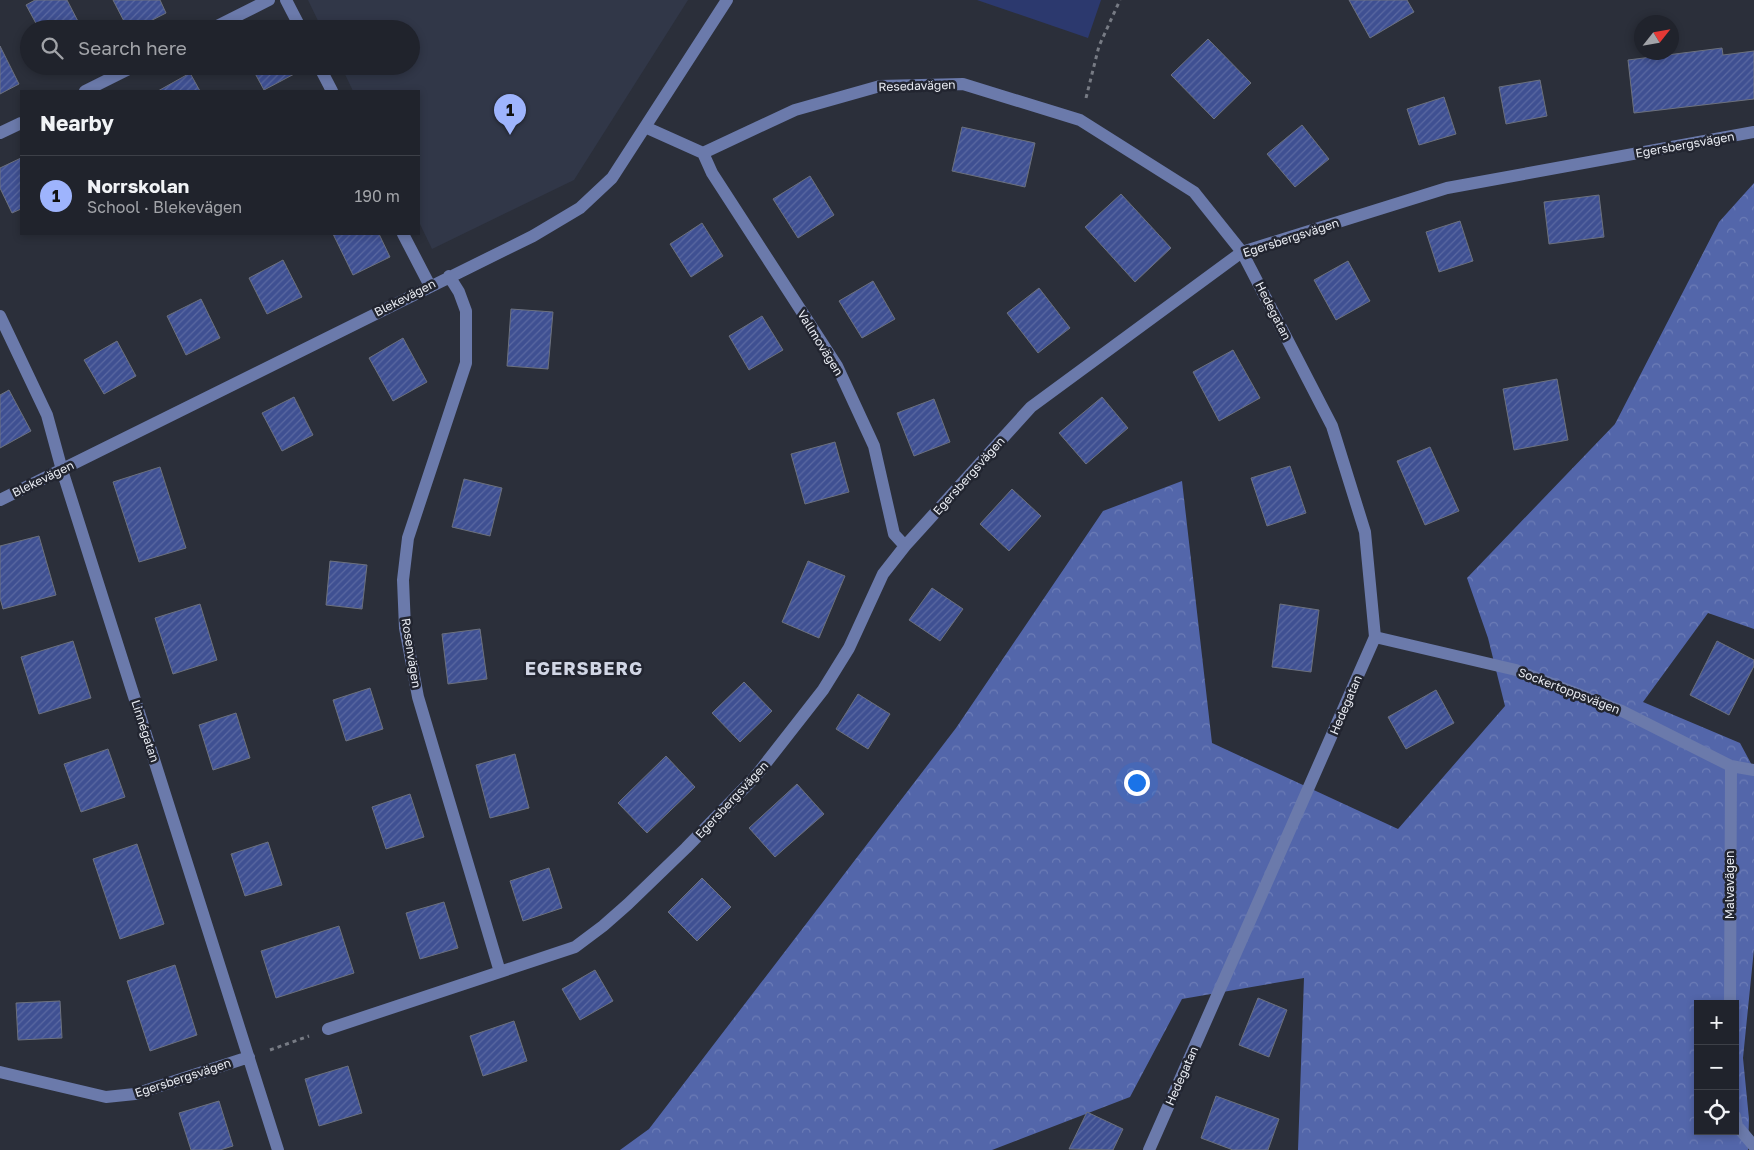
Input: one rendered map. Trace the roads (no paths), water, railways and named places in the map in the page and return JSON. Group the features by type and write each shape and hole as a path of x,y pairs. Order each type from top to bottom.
{"street":[{"path":"229,20 269,0"},
{"path":"286,0 296,20"},
{"name":"Blekevägen","path":"0,500 533,236 580,208 612,178 727,0"},
{"path":"87,90 117,75"},
{"path":"324,75 332,90"},
{"name":"Resedavägen","path":"703,153 795,110 880,86 963,84 1080,120 1194,192 1242,252"},
{"path":"0,133 20,123"},
{"path":"645,127 703,153"},
{"name":"Egersbergsvägen","path":"328,1029 575,947 603,926 686,848 755,777 823,690 849,648 883,574 1031,407 1242,252 1448,188 1754,132"},
{"name":"Vallmovägen","path":"703,153 712,173 840,374 874,446 894,534 906,546"},
{"path":"404,235 430,286"},
{"name":"Hedegatan","path":"1149,1150 1375,637 1365,532 1332,426 1242,252"},
{"name":"Rosenvägen","path":"449,276 459,292 466,311 466,364 408,538 403,580 405,628 418,697 500,972"},
{"name":"Linnégatan","path":"0,316 47,415 62,470 278,1150"},
{"name":"Sockertoppsvägen","path":"1375,637 1516,670 1622,711 1731,766 1754,770"},
{"name":"Malvavägen","path":"1730,1000 1731,766"},
{"name":"Egersbergsvägen","path":"0,1072 106,1097 135,1094 249,1057"},
{"path":"1739,1128 1754,1146"}],"place":[{"name":"Norrskolan","path":"510,135"}],"district":[{"name":"EGERSBERG","path":"584,669"}]}
